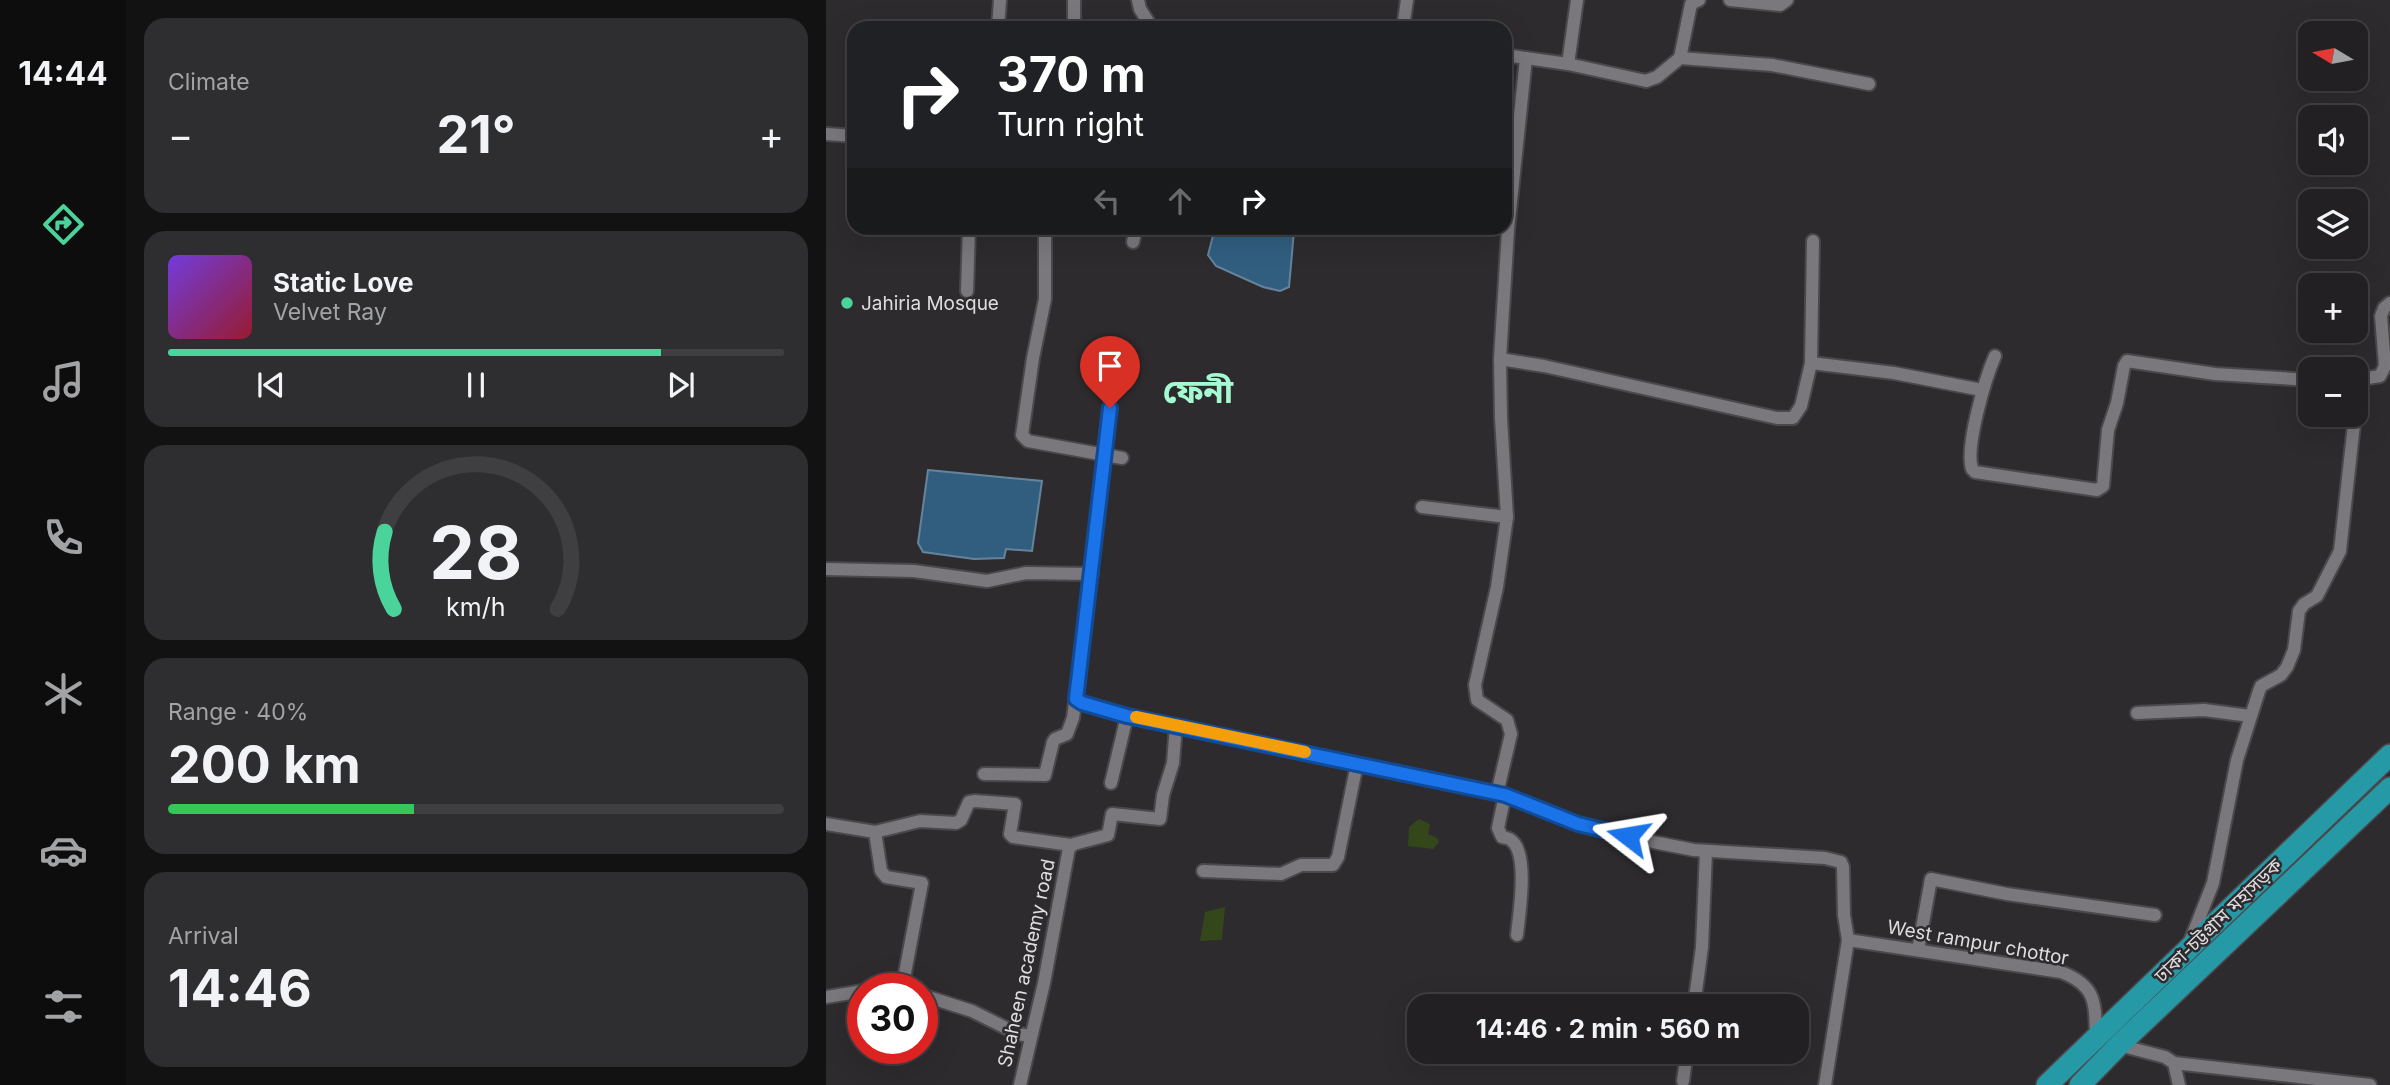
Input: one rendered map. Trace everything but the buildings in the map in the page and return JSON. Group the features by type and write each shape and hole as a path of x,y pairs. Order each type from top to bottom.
{"highway":[{"name":"ঢাকা-চট্টগ্রাম মহাসড়ক","path":"2047,1085 2390,755"},
{"name":"ঢাকা-চট্টগ্রাম মহাসড়ক","path":"2090,1082 2119,1045 2390,788"}],"street":[{"path":"998,21 1000,0"},
{"path":"1074,0 1074,21"},
{"path":"1138,0 1148,21"},
{"path":"1404,21 1407,0"},
{"path":"1568,64 1577,0"},
{"path":"1512,56 1568,64 1646,81 1657,77 1680,58 1691,4 1699,0"},
{"path":"1730,0 1780,5 1787,0"},
{"path":"1512,162 1526,58"},
{"path":"1680,58 1772,65 1869,84"},
{"path":"826,134 847,136"},
{"path":"967,291 969,235"},
{"path":"1045,235 1045,299 1022,435 1028,441 1122,457"},
{"path":"1133,242 1134,235"},
{"path":"1503,235 1500,359 1507,517 1497,587 1475,685 1477,700 1507,720 1511,734 1498,828 1502,837 1512,841 1518,851 1521,873 1517,935"},
{"path":"1500,359 1793,418 1801,406 1811,363 1813,241"},
{"path":"2368,378 2380,376 2384,371 2381,316 2390,303"},
{"path":"1995,356 1982,390 1971,455 1972,470 2097,490 2103,486 2108,430 2127,361 2215,374 2298,379"},
{"path":"1811,363 1894,373 1982,390"},
{"path":"984,774 1045,775 1053,742 1067,734 1076,699 1110,408"},
{"path":"2189,946 2213,883 2237,760 2261,685 2281,675 2287,667 2294,650 2299,611 2304,604 2317,596 2340,551 2354,427"},
{"path":"1422,507 1507,517"},
{"path":"826,569 914,571 986,581 1026,573 1091,574"},
{"path":"1076,699 1127,716 1501,794 1578,824 1653,842 1706,851 1825,858 1841,862 1848,940 1825,1085"},
{"path":"2137,713 2204,710 2250,716"},
{"path":"1111,783 1127,716"},
{"name":"Shaheen academy road","path":"1020,1085 1044,983 1071,845 1105,838 1110,832 1112,814 1160,819 1163,795 1173,763 1176,725"},
{"path":"1203,872 1282,874 1301,865 1333,865 1338,857 1357,764"},
{"path":"826,824 875,832 920,821 956,823 961,820 969,802 975,800 1015,804 1010,834 1013,837 1071,845"},
{"path":"875,832 881,871 886,877 922,883 905,973"},
{"path":"1696,994 1702,947 1706,851"},
{"path":"1917,950 1931,879 2007,894 2155,915"},
{"name":"West rampur chottor","path":"1848,940 2034,966 2079,979 2088,988 2095,1004 2096,1038"},
{"path":"826,997 847,994"},
{"path":"938,1000 972,1011 1018,1034 1030,1036"},
{"path":"2119,1045 2165,1057 2174,1063 2370,1085"},
{"path":"2174,1063 2179,1085"},
{"path":"1683,1081 1686,1064"}],"green space":[{"path":"1419,819 1430,824 1428,834 1439,842 1433,849 1408,846 1409,827"},
{"path":"1225,907 1222,940 1200,941 1205,912"}],"water":[{"path":"1213,235 1294,235 1289,287 1280,291 1263,287 1216,266 1208,255"},
{"path":"928,470 1042,481 1032,551 1006,549 1004,558 974,559 923,552 918,543"}],"slow traffic":[{"path":"1136,717 1305,752"}],"place":[{"name":"Jahiria Mosque","path":"847,303"}],"district":[{"name":"ফেনী","path":"1198,391"}],"route":[{"path":"1110,408 1076,699 1127,716 1505,795 1578,824 1628,836"}]}
